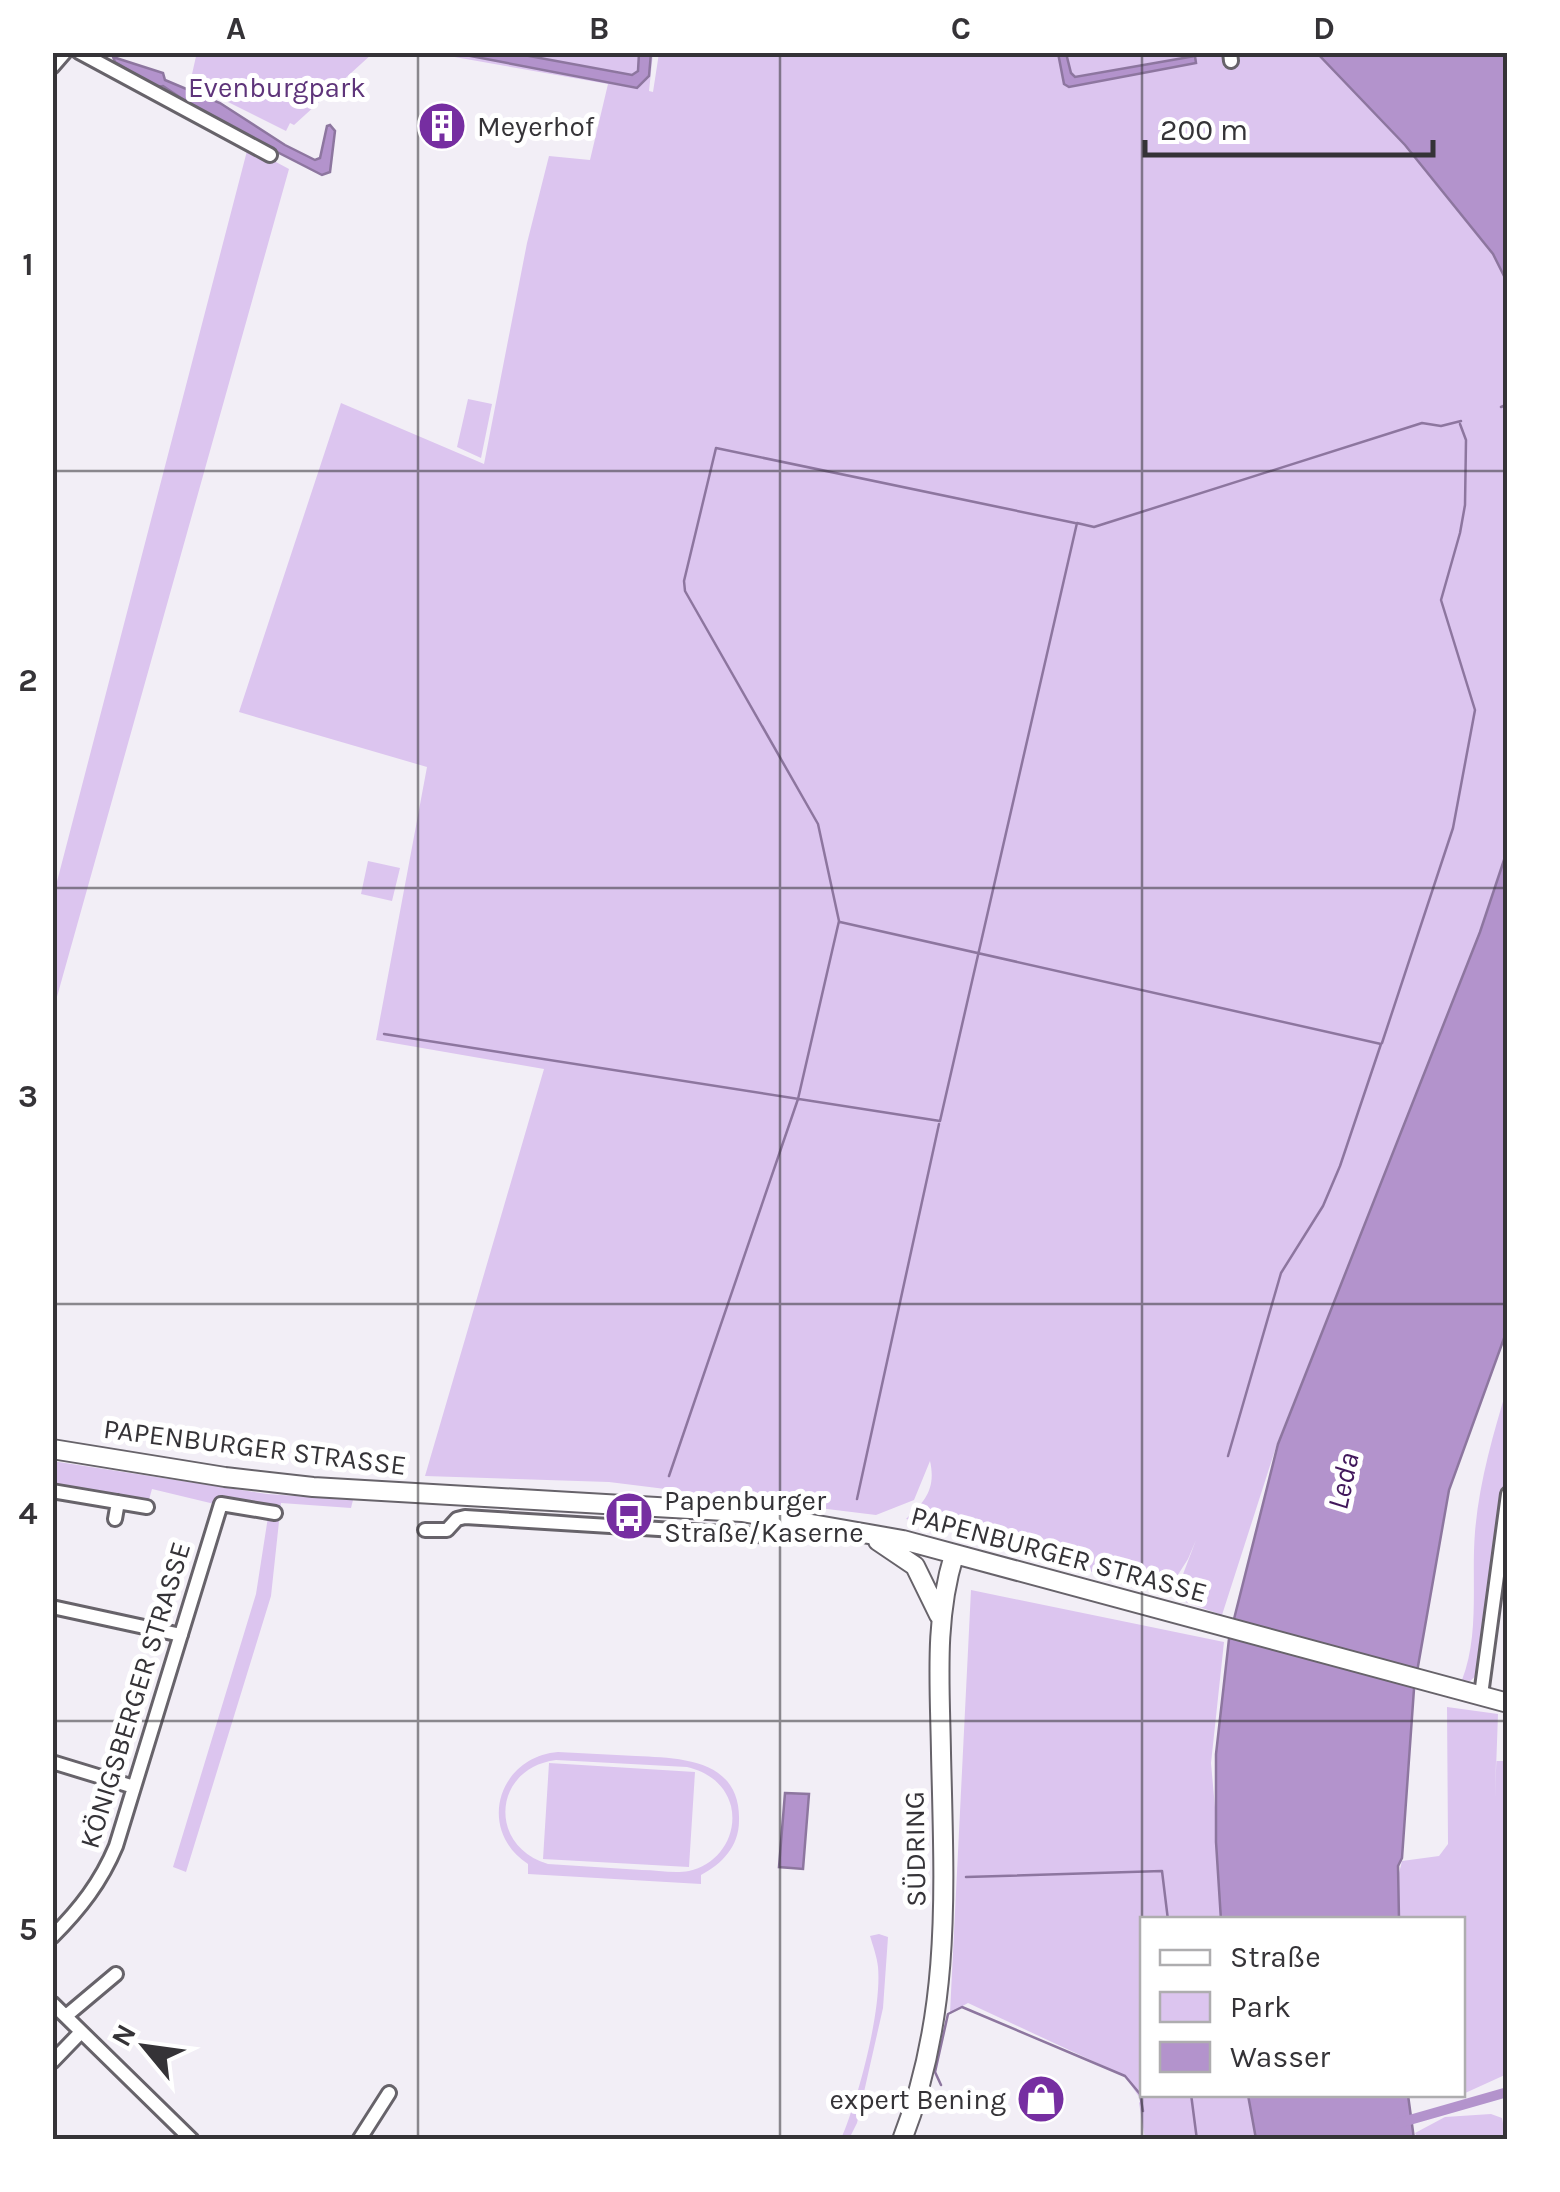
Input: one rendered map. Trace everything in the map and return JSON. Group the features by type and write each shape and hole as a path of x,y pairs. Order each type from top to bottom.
{"main road":[{"name":"PAPENBURGER STRASSE","path":"52,1450 312,1487 742,1512 862,1532 1508,1703"},
{"path":"862,1532 914,1566 941,1620"},
{"name":"SÜDRING","path":"902,2140 928,2062 942,1980 944,1897 938,1675 941,1620 954,1555"}],"street":[{"path":"79,52 270,155"},
{"path":"52,67 62,53"},
{"path":"52,1491 147,1507"},
{"path":"1481,1696 1508,1494"},
{"path":"115,1520 118,1502"},
{"name":"KÖNIGSBERGER STRASSE","path":"52,1937 104,1875 221,1504 275,1513"},
{"path":"426,1530 447,1530 464,1516 772,1536"},
{"path":"52,1607 181,1636"},
{"path":"52,1762 134,1787"},
{"path":"66,2016 116,1974"},
{"path":"52,2003 192,2140"},
{"path":"52,2062 81,2032"},
{"path":"359,2140 389,2092"}],"green space":[{"name":"Evenburgpark","path":"197,52 373,53 294,125 290,123 286,131 190,83"},
{"path":"432,53 653,53 649,91 653,92 659,53 1320,53 1406,146 1495,258 1507,282 1507,851 1480,932 1277,1444 1222,1615 1174,1598 1196,1540 1165,1595 950,1527 906,1519 928,1493 932,1479 930,1461 914,1500 876,1515 609,1482 425,1476 544,1069 376,1040 427,767 239,712 341,403 484,464 527,243 549,156 590,160 608,84"},
{"path":"248,147 289,169 53,1011 53,897"},
{"path":"468,399 492,404 481,458 457,447"},
{"path":"368,861 400,868 392,901 361,894"},
{"path":"1507,1388 1507,1476 1477,1675 1470,1681 1462,1680 1473,1626 1474,1550 1480,1495"},
{"path":"52,1461 267,1494 353,1500 351,1508 281,1503 271,1596 186,1872 173,1867 256,1594 268,1517 152,1489 147,1507 53,1490"},
{"path":"971,1590 1224,1642 1211,1763 1225,1917 1140,1917 1140,2097 1252,2097 1259,2139 1145,2139 1141,2100 1125,2076 968,2003 950,2013"},
{"path":"1447,1707 1498,1714 1496,1761 1508,1761 1507,2074 1465,2093 1465,1917 1400,1917 1398,1877 1402,1861 1439,1856 1448,1844"},
{"path":"558,1752 653,1757 705,1766 730,1785 737,1800 739,1821 733,1846 701,1875 701,1884 528,1874 528,1864 512,1850 502,1833 499,1815 508,1781 537,1757","holes":["556,1760 687,1767 720,1785 731,1806 731,1828 724,1848 699,1868 671,1872 548,1864 528,1855 507,1825 510,1792 520,1777 535,1766"]},
{"path":"549,1763 695,1772 689,1867 543,1859"},
{"path":"870,1936 888,1937 883,2008 857,2123 849,2139 841,2139 855,2102 873,2030 878,1967"},
{"path":"1491,2114 1502,2118 1506,2139 1418,2139 1415,2133 1445,2117"}],"water":[{"path":"1505,52 1507,282 1493,254 1405,145 1317,53"},
{"path":"455,53 513,53 632,75 638,71 639,53 651,53 649,76 637,88"},
{"path":"1058,53 1066,53 1075,77 1195,56 1196,63 1069,87 1064,84"},
{"path":"113,57 163,73 165,80 220,103 315,160 320,158 330,125 335,131 330,172 322,175 211,118 163,86 156,87 115,62"},
{"name":"Leda","path":"1507,851 1507,1330 1449,1490 1414,1689 1402,1858 1398,1866 1399,1917 1221,1917 1216,1754 1229,1639 1278,1444 1480,932"},
{"path":"785,1793 809,1794 803,1869 779,1867"},
{"path":"1248,2097 1408,2097 1414,2139 1256,2139"}],"waterway":[{"path":"1501,407 1508,404"},
{"path":"384,1034 940,1121 1077,523 1094,527 1422,423 1441,426 1461,421"},
{"path":"1382,1043 1453,828 1475,710 1441,600 1465,505 1466,440 1460,424"},
{"path":"669,1476 798,1099 839,921 818,824 685,591 684,581 716,448 1075,523"},
{"path":"840,922 1381,1044 1323,1206 1281,1273 1228,1456"},
{"path":"857,1499 939,1124"},
{"path":"966,1877 1162,1871 1168,1917"},
{"path":"941,2085 935,2072 948,2014 962,2007 1125,2076 1140,2094"},
{"path":"1399,2123 1504,2093"},
{"path":"1141,2097 1143,2111"},
{"path":"1191,2097 1197,2140"}],"place":[{"name":"Meyerhof","path":"442,126"},
{"name":"Papenburger Straße/Kaserne","path":"629,1516"},
{"name":"expert Bening","path":"1041,2099"}]}
